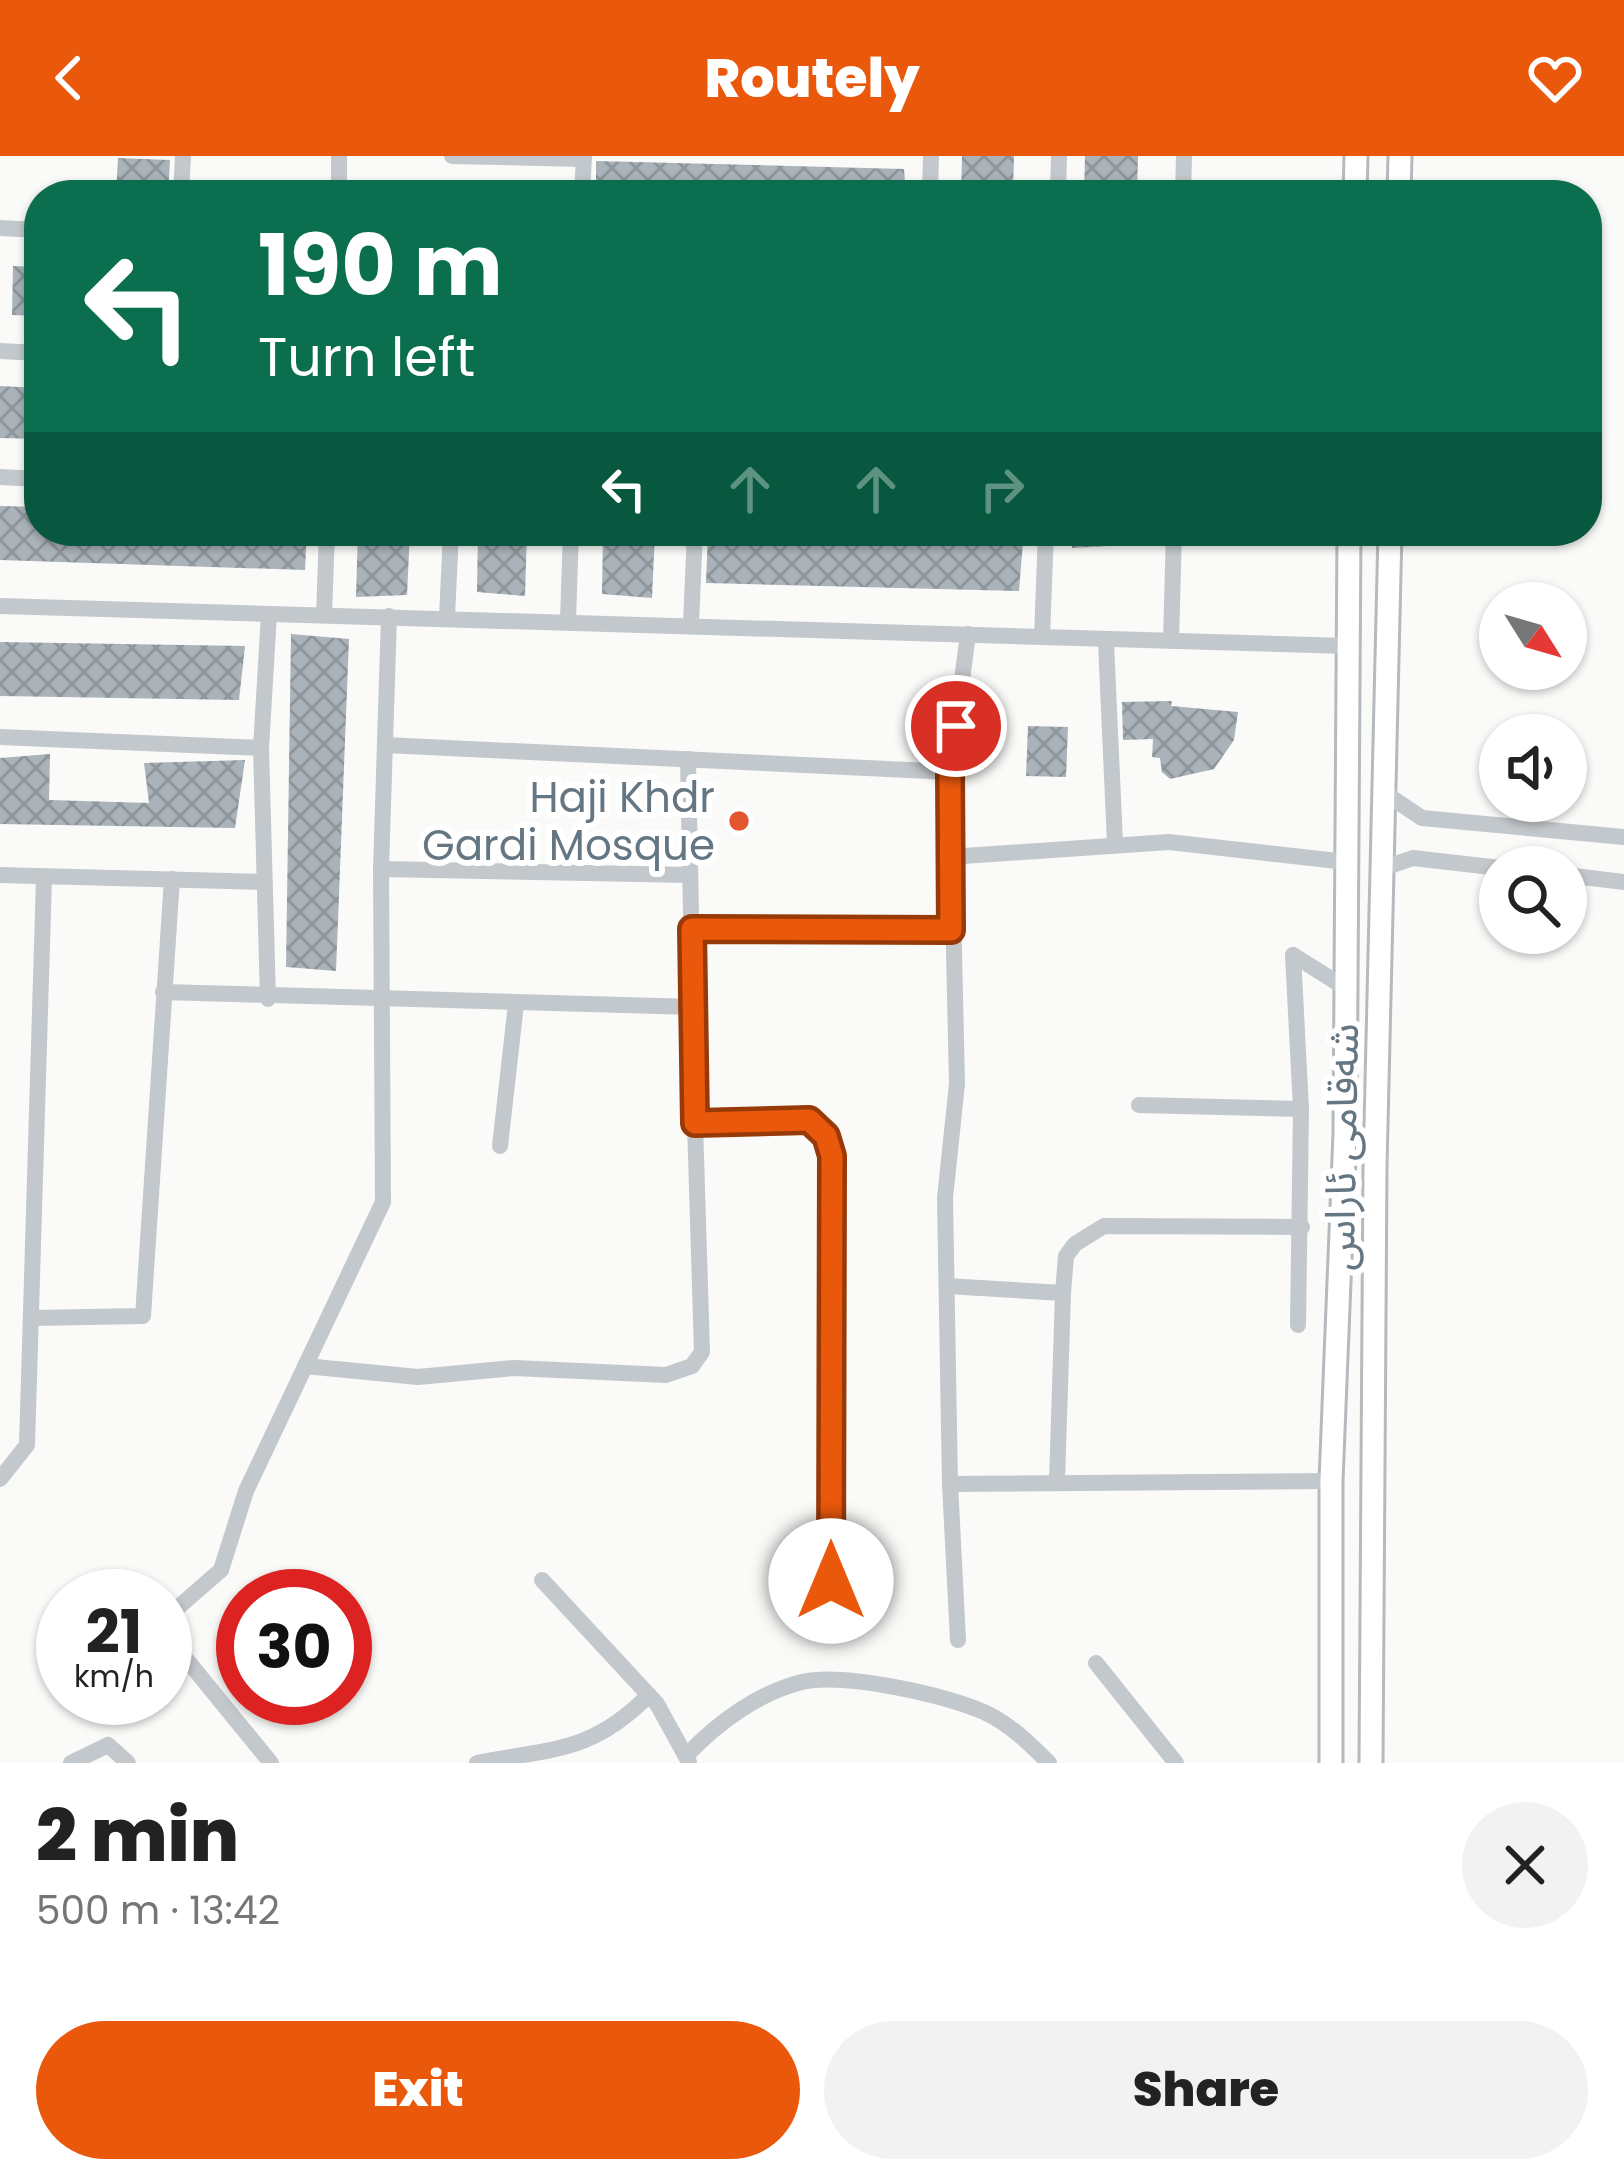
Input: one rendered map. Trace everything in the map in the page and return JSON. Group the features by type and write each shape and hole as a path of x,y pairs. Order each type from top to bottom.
{"main road":[{"name":"شەقامی ئاراس","path":"1331,1763 1331,1481 1345,1132 1349,546"},
{"name":"شەقامی ئاراس","path":"1371,1763 1375,1167 1390,546"},
{"path":"1345,1132 1360,1162 1375,1167"}],"street":[{"path":"452,156 583,158"},
{"path":"324,615 326,546"},
{"path":"447,617 450,546"},
{"path":"568,619 571,546"},
{"path":"691,624 694,546"},
{"path":"1042,637 1045,546"},
{"path":"1171,641 1174,546"},
{"path":"0,606 568,619 1106,643 1348,646"},
{"path":"268,999 262,748 269,614"},
{"path":"271,1763 169,1638 167,1617 221,1570 246,1491 383,1202 381,869 389,616"},
{"path":"958,1640 945,1198 957,1084 950,772 968,634"},
{"path":"1106,643 1115,843"},
{"path":"0,736 262,748"},
{"path":"385,745 950,772"},
{"path":"305,1366 418,1377 514,1368 666,1375 692,1366 702,1352 688,759"},
{"path":"1383,792 1422,818 1624,837"},
{"path":"950,857 1169,842 1346,862"},
{"path":"1382,869 1413,858 1479,866"},
{"path":"381,869 690,875"},
{"path":"0,875 263,882"},
{"path":"0,1479 27,1445 44,878"},
{"path":"1587,878 1624,882"},
{"path":"32,1318 143,1316 172,879"},
{"path":"692,929 951,930"},
{"path":"1298,1325 1301,1108 1293,955 1344,987"},
{"path":"163,992 268,999 382,994 516,1004 694,1007"},
{"path":"500,1146 516,1004"},
{"path":"1139,1105 1301,1108"},
{"path":"695,1123 809,1120 826,1136 832,1156 831,1628"},
{"path":"1057,1481 1066,1256 1084,1235 1104,1226 1302,1227"},
{"path":"947,1286 1063,1293"},
{"path":"950,1484 1331,1481"},
{"path":"542,1580 650,1695 688,1760 708,1732 745,1708 807,1681 950,1701 1013,1729 1049,1763"},
{"path":"1096,1663 1176,1763"},
{"path":"477,1763 541,1756 592,1738 650,1695"},
{"path":"71,1763 108,1745 128,1763"}],"building":[{"path":"962,156 1014,156 1013,180 961,180"},
{"path":"1085,156 1138,156 1137,180 1084,180"},
{"path":"118,158 170,160 169,180 117,180"},
{"path":"596,161 904,169 905,180 596,180"},
{"path":"13,266 24,266 24,315 12,315"},
{"path":"0,386 24,387 24,439 0,438"},
{"path":"0,506 24,507 24,546 306,546 305,570 0,560"},
{"path":"358,546 409,546 407,595 356,597"},
{"path":"478,546 527,546 525,596 477,592"},
{"path":"603,546 654,546 652,598 602,594"},
{"path":"707,546 1023,546 1019,591 706,583"},
{"path":"291,634 349,639 336,971 286,967"},
{"path":"0,642 245,646 239,700 0,696"},
{"path":"1172,701 1171,706 1238,712 1234,740 1214,769 1170,779 1162,772 1160,758 1152,757 1153,739 1123,740 1122,702"},
{"path":"1028,726 1068,727 1066,777 1026,776"},
{"path":"50,754 49,800 149,803 144,763 245,760 235,828 0,824 0,758"}],"place":[{"name":"Haji Khdr Gardi Mosque","path":"739,821"}],"route":[{"path":"831,1581 832,1156 826,1136 809,1120 695,1123 692,929 951,930 950,772 956,726"}]}
